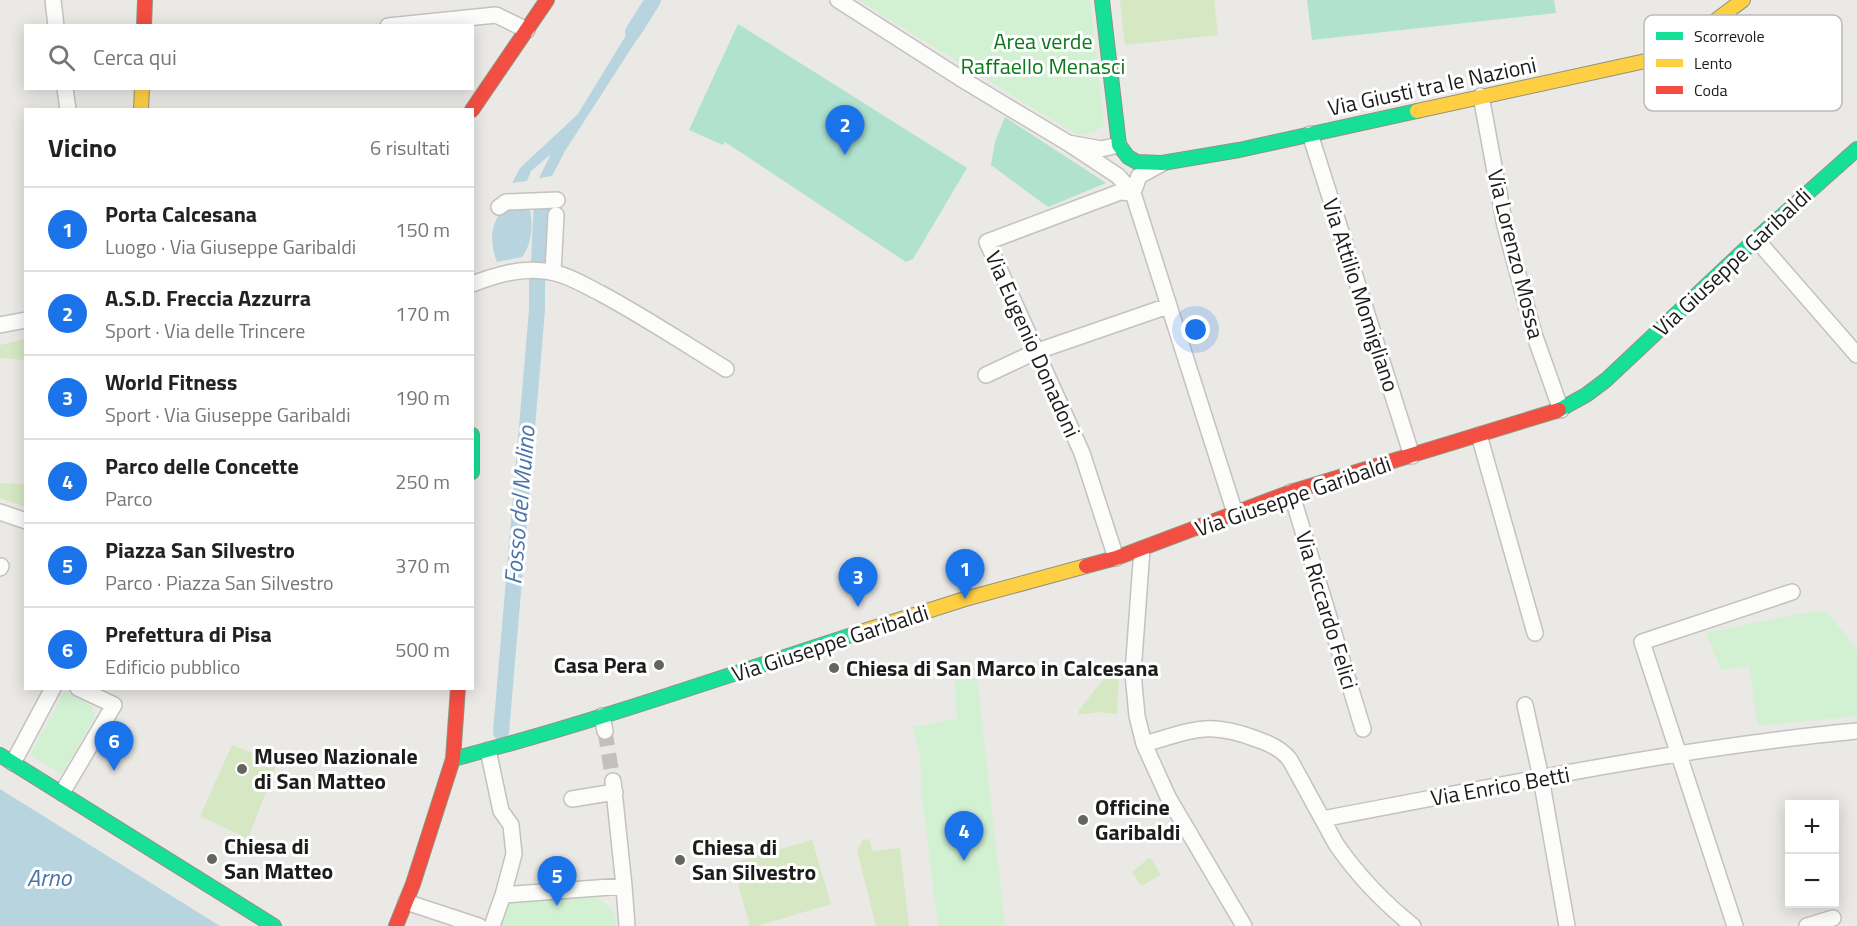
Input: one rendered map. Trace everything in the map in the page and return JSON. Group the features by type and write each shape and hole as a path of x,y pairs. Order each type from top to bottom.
{"street":[{"path":"53,0 56,24"},
{"path":"144,24 145,0"},
{"path":"473,108 547,0"},
{"path":"838,0 1068,143 1118,176 1133,193 1235,513"},
{"path":"1068,143 1101,149 1119,145 1102,0"},
{"name":"Via Giusti tra le Nazioni","path":"1723,15 1743,0"},
{"path":"399,24 495,7 527,30"},
{"name":"Via Giusti tra le Nazioni","path":"1119,145 1128,157 1137,162 1162,164 1644,61"},
{"path":"65,90 68,108"},
{"path":"141,108 142,90"},
{"name":"Via Lorenzo Mossa","path":"1481,96 1505,226 1534,334 1561,410"},
{"name":"Via Attilio Momigliano","path":"1310,134 1412,456"},
{"name":"Via Giuseppe Garibaldi","path":"453,759 604,723 965,599 1116,558 1291,492 1561,410 1590,394 1606,380 1857,148"},
{"path":"1133,193 1139,176 1162,164"},
{"name":"Via Eugenio Donadoni","path":"1116,558 1082,453 987,242 1120,192 1133,193"},
{"path":"499,207 506,202 557,207 549,272"},
{"path":"1756,239 1857,355"},
{"path":"474,283 522,271 566,275 633,311 726,369"},
{"path":"986,375 1035,352 1168,306"},
{"path":"0,325 24,320"},
{"path":"1479,435 1535,633"},
{"name":"Via Riccardo Felici","path":"1291,492 1364,729"},
{"path":"0,512 24,520"},
{"path":"1142,549 1133,673 1137,716 1144,744 1168,796 1244,926"},
{"path":"1735,926 1642,642 1792,592"},
{"path":"52,690 7,759 274,926"},
{"path":"62,793 114,705 82,690"},
{"path":"396,926 453,759 458,690"},
{"path":"1525,705 1541,778 1567,926"},
{"path":"1144,744 1210,727 1242,733 1282,751 1290,760 1335,844 1358,875 1372,891 1413,926"},
{"name":"Via Enrico Betti","path":"1322,819 1680,754 1782,738 1857,731"},
{"path":"488,750 501,811 511,825 514,854 492,926"},
{"path":"572,799 614,786 627,926"},
{"path":"503,895 624,886"},
{"path":"406,902 479,926"},
{"path":"1807,926 1833,918"}],"green space":[{"name":"Area verde Raffaello Menasci","path":"858,0 1090,0 1104,125 1089,134 1072,132"},
{"path":"1120,0 1214,0 1218,35 1125,45"},
{"path":"1307,0 1554,0 1556,13 1312,40"},
{"path":"738,24 967,168 913,259 906,262 725,142 723,145 689,130"},
{"path":"1005,117 1106,183 1048,207 991,165 995,142"},
{"path":"24,339 24,360 0,358 0,345"},
{"path":"0,483 24,484 24,507 0,498"},
{"path":"1815,611 1827,612 1857,649 1857,716 1758,726 1749,666 1721,670 1706,633"},
{"path":"1119,673 1117,714 1098,712 1079,715 1079,710 1107,675"},
{"path":"977,677 1005,926 938,926 922,796 920,756 913,727 957,719 955,681"},
{"path":"65,691 92,706 95,717 62,774 30,755"},
{"path":"232,745 277,763 248,839 200,816"},
{"path":"869,839 873,851 900,848 909,926 876,926 857,850 863,840"},
{"path":"812,840 831,904 757,926 750,926 732,863"},
{"path":"1150,857 1161,875 1141,886 1132,872"},
{"path":"595,896 614,911 616,926 499,926 506,902"}],"water":[{"path":"654,13 565,151 552,176 539,178 551,154 531,171 527,181 512,183 520,168 578,114 639,14"},
{"path":"507,206 529,207 531,233 522,257 497,262 492,239 494,225"},
{"name":"Arno","path":"0,789 220,926 0,926"}],"waterway":[{"name":"Fosso del Mulino","path":"633,32 653,0"},
{"name":"Fosso del Mulino","path":"539,262 542,202"},
{"name":"Fosso del Mulino","path":"501,732 537,310 537,278"}],"tunnel":[{"path":"605,731 613,781"}],"traffic: fast":[{"path":"1102,0 1119,145 1128,157 1137,162 1162,163 1239,150 1417,111"},
{"path":"1559,410 1586,395 1606,380 1756,239 1857,149"},
{"path":"453,759 608,714 864,631"},
{"path":"0,755 274,926"}],"traffic: slow":[{"path":"1723,15 1743,0"},
{"path":"1417,111 1644,61"},
{"path":"141,108 142,90"},
{"path":"864,631 965,599 1086,566"}],"traffic: jam":[{"path":"144,24 145,0"},
{"path":"473,108 547,0"},
{"path":"1086,566 1116,558 1291,492 1559,410"},
{"path":"396,926 413,884 453,759 458,690"}],"place":[{"name":"A.S.D. Freccia Azzurra","path":"845,155"},
{"name":"Porta Calcesana","path":"965,599"},
{"name":"World Fitness","path":"858,607"},
{"name":"Casa Pera","path":"659,665"},
{"name":"Chiesa di San Marco in Calcesana","path":"834,668"},
{"name":"Museo Nazionale di San Matteo","path":"242,769"},
{"name":"Prefettura di Pisa","path":"114,771"},
{"name":"Officine Garibaldi","path":"1083,820"},
{"name":"Chiesa di San Matteo","path":"212,859"},
{"name":"Chiesa di San Silvestro","path":"680,860"},
{"name":"Parco delle Concette","path":"964,861"},
{"name":"Piazza San Silvestro","path":"557,906"}]}
